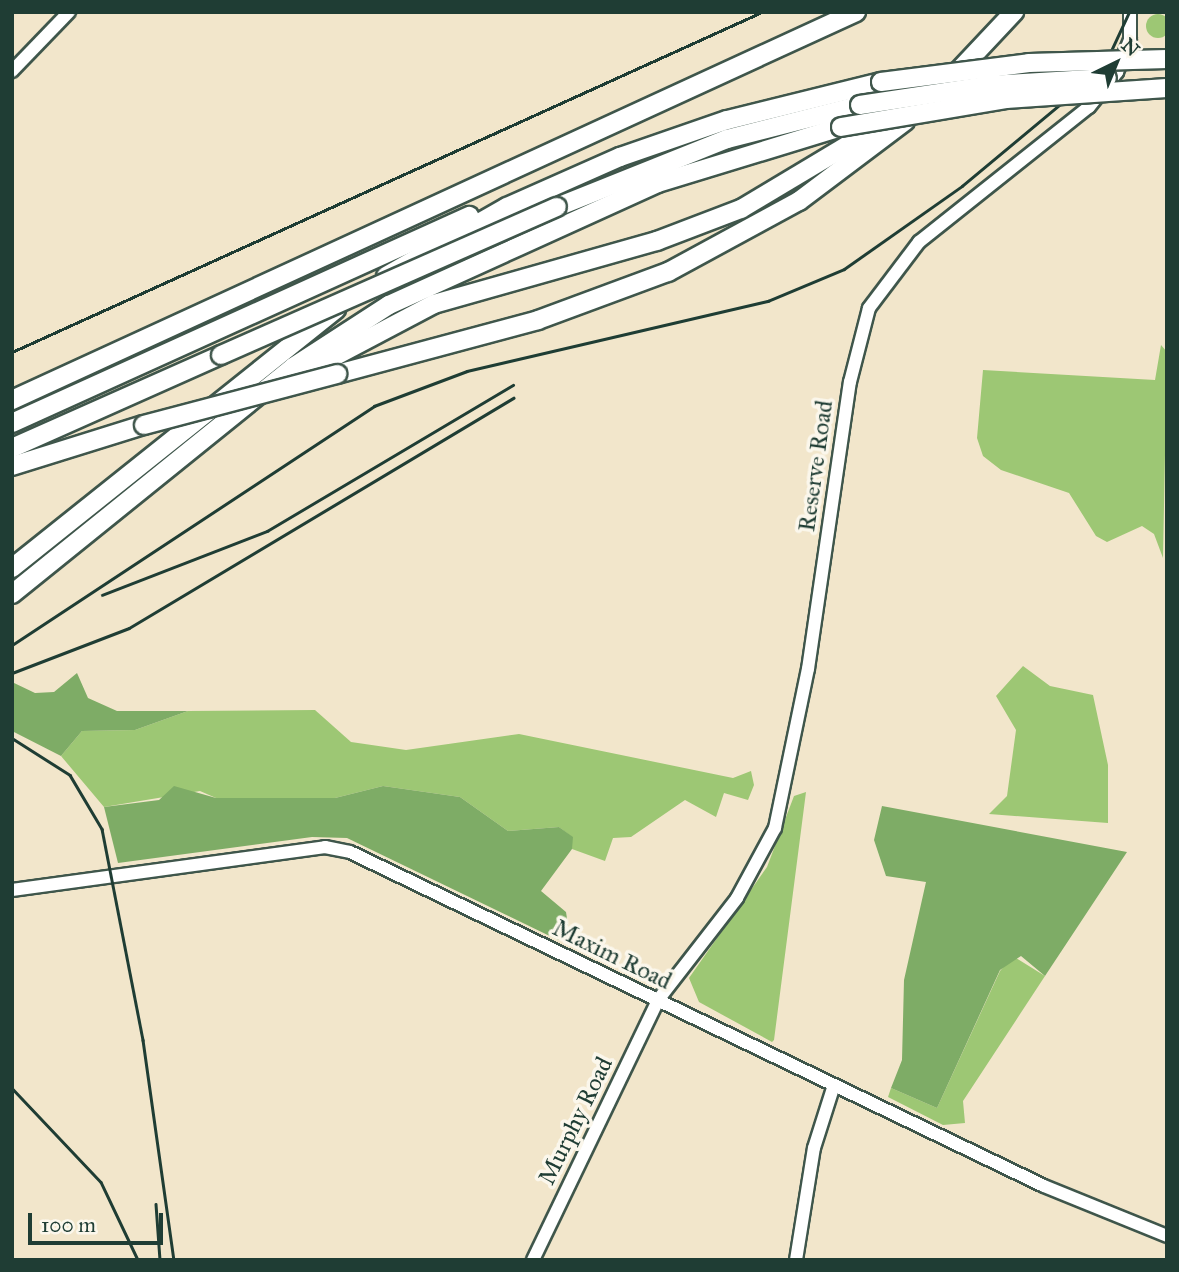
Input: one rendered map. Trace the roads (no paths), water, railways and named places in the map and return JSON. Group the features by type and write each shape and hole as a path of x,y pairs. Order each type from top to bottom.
{"highway":[{"path":"12,400 856,12"},
{"path":"12,466 144,425 529,323 641,284 761,224 874,148 945,85 1014,12"},
{"path":"12,423 586,163 682,126 726,120 881,82 1029,63 1167,60"},
{"path":"12,448 557,207 709,145 860,105 1015,83 1167,78"},
{"path":"12,594 312,352 419,289 670,179 841,127 996,100 1167,88"},
{"path":"178,460 219,438 302,374 388,324 480,288 723,217 806,176 880,127 919,108"},
{"path":"12,568 290,342 379,281 544,190 726,120"},
{"path":"12,389 118,351"}],"street":[{"path":"12,71 69,12"},
{"name":"Reserve Road","path":"658,1000 737,898 775,828 808,669 850,382 869,308 919,242 1089,107 1117,72 1130,40 1130,12"},
{"name":"Maxim Road","path":"12,890 325,847 350,852 1063,1195 1167,1236"},
{"name":"Murphy Road","path":"533,1260 658,1000"},
{"path":"796,1260 814,1148 834,1085"}],"railway":[{"path":"12,352 762,12"},
{"path":"12,645 374,406 467,371 768,301 844,269 962,186 1070,96 1110,53 1129,12"},
{"path":"102,595 267,531 513,385"},
{"path":"12,673 129,628 513,398"},
{"path":"12,738 70,775 102,829 143,1040 174,1260"},
{"path":"12,1088 101,1182 138,1260"},
{"path":"156,1204 160,1260"}]}
